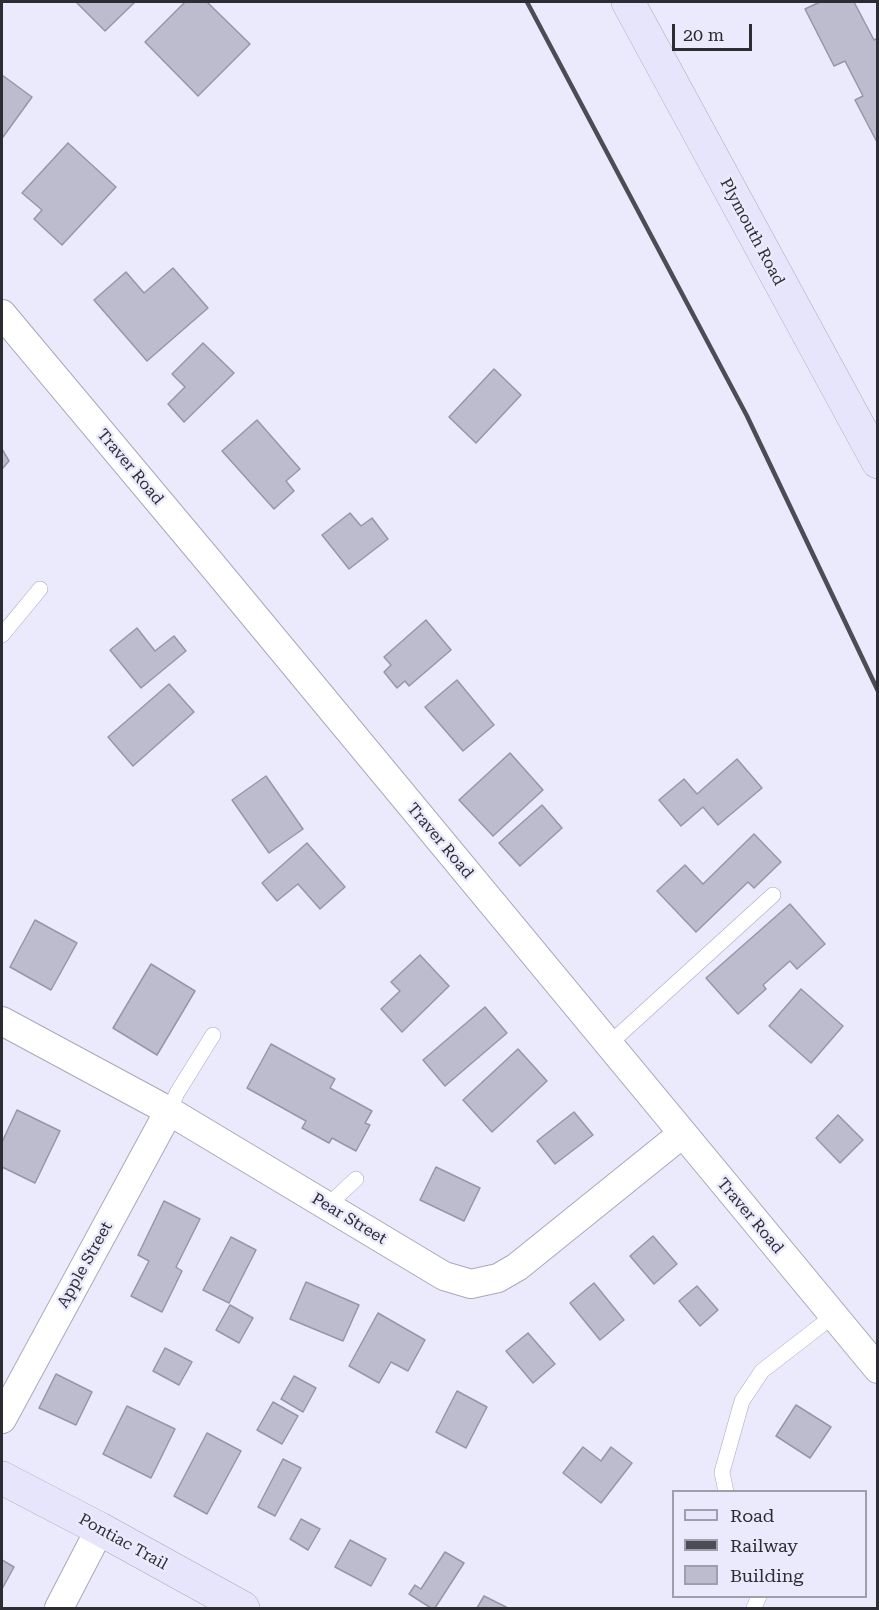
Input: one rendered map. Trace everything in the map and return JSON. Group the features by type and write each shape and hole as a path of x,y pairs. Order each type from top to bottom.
{"main road":[{"name":"Plymouth Road","path":"628,2 878,462"},
{"name":"Pontiac Trail","path":"2,1478 243,1608"}],"street":[{"name":"Traver Road","path":"2,314 878,1369"},
{"name":"Pear Street","path":"2,1021 169,1111 444,1276 471,1284 498,1278 517,1268 682,1134"},
{"name":"Apple Street","path":"2,1419 169,1111"},
{"path":"58,1608 100,1529"}],"lane":[{"path":"2,635 40,589"},
{"path":"608,1045 773,895"},
{"path":"169,1111 177,1093 213,1035"},
{"path":"327,1206 356,1179"},
{"path":"726,1490 722,1472 742,1401 762,1371 833,1316"}],"building":[{"path":"76,2 135,2 105,31"},
{"path":"185,2 207,2 250,44 198,96 145,42"},
{"path":"820,2 854,2 874,40 878,38 878,144 855,100 863,96 845,61 834,66 805,9"},
{"path":"2,75 32,97 3,137 2,136"},
{"path":"68,143 116,187 62,245 34,219 42,210 22,193"},
{"path":"173,268 208,308 147,361 94,300 126,272 144,293"},
{"path":"203,343 234,373 184,422 168,404 185,387 172,374"},
{"path":"494,369 521,395 476,443 449,417"},
{"path":"257,420 300,469 286,481 294,491 274,509 222,451"},
{"path":"2,449 9,461 2,469"},
{"path":"350,513 361,526 372,518 388,539 349,569 322,535"},
{"path":"426,620 451,650 409,686 405,681 397,688 384,672 391,665 384,657"},
{"path":"137,628 155,651 174,636 186,651 141,688 110,650"},
{"path":"457,680 494,725 463,751 425,707"},
{"path":"169,684 194,712 133,766 108,737"},
{"path":"510,753 543,790 493,836 459,800"},
{"path":"737,759 762,788 718,825 703,807 681,826 659,800 684,779 697,794"},
{"path":"266,776 303,829 269,853 232,800"},
{"path":"542,805 562,828 520,866 499,843"},
{"path":"754,834 781,862 754,888 748,882 696,932 657,891 685,865 703,884"},
{"path":"307,843 345,887 320,909 298,884 277,901 262,883"},
{"path":"790,904 825,944 797,969 790,961 763,985 766,989 738,1014 706,978"},
{"path":"35,920 77,943 51,990 10,967"},
{"path":"420,955 449,986 402,1032 381,1009 400,991 391,982"},
{"path":"151,964 195,991 157,1055 113,1028"},
{"path":"801,989 843,1026 811,1063 769,1026"},
{"path":"485,1007 507,1033 445,1086 423,1060"},
{"path":"271,1044 335,1079 330,1088 372,1111 365,1123 370,1125 356,1151 332,1138 329,1143 302,1128 306,1121 247,1088"},
{"path":"518,1049 547,1081 492,1132 463,1100"},
{"path":"17,1110 60,1131 35,1183 2,1167 2,1142"},
{"path":"574,1112 593,1135 555,1164 537,1141"},
{"path":"838,1115 863,1140 840,1163 816,1138"},
{"path":"436,1167 480,1188 464,1221 420,1200"},
{"path":"164,1201 200,1219 176,1267 182,1271 162,1312 131,1296 149,1261 138,1255"},
{"path":"653,1236 677,1264 654,1284 630,1256"},
{"path":"231,1237 256,1250 229,1303 203,1290"},
{"path":"306,1282 359,1305 343,1341 290,1319"},
{"path":"594,1283 624,1320 600,1340 570,1303"},
{"path":"697,1286 718,1310 700,1326 679,1301"},
{"path":"230,1305 253,1318 239,1343 216,1330"},
{"path":"378,1313 425,1340 408,1371 391,1362 379,1383 349,1366"},
{"path":"528,1333 555,1364 533,1383 506,1351"},
{"path":"165,1348 192,1362 179,1385 153,1371"},
{"path":"56,1374 92,1392 76,1425 39,1408"},
{"path":"294,1376 316,1388 303,1412 281,1399"},
{"path":"457,1391 487,1407 466,1448 436,1432"},
{"path":"273,1402 298,1416 282,1444 257,1430"},
{"path":"796,1405 831,1427 810,1458 776,1436"},
{"path":"127,1406 175,1429 151,1478 103,1454"},
{"path":"207,1433 241,1451 207,1514 174,1496"},
{"path":"583,1447 601,1461 611,1447 632,1463 601,1503 563,1473"},
{"path":"283,1459 301,1468 275,1516 258,1507"},
{"path":"301,1519 320,1529 308,1550 290,1539"},
{"path":"350,1540 386,1559 371,1586 335,1567"},
{"path":"445,1552 464,1563 435,1608 431,1608 409,1594 415,1585 421,1589"},
{"path":"2,1560 14,1567 2,1589"},
{"path":"484,1596 508,1608 477,1608"}],"railway":[{"path":"527,2 747,416 878,691"}]}
